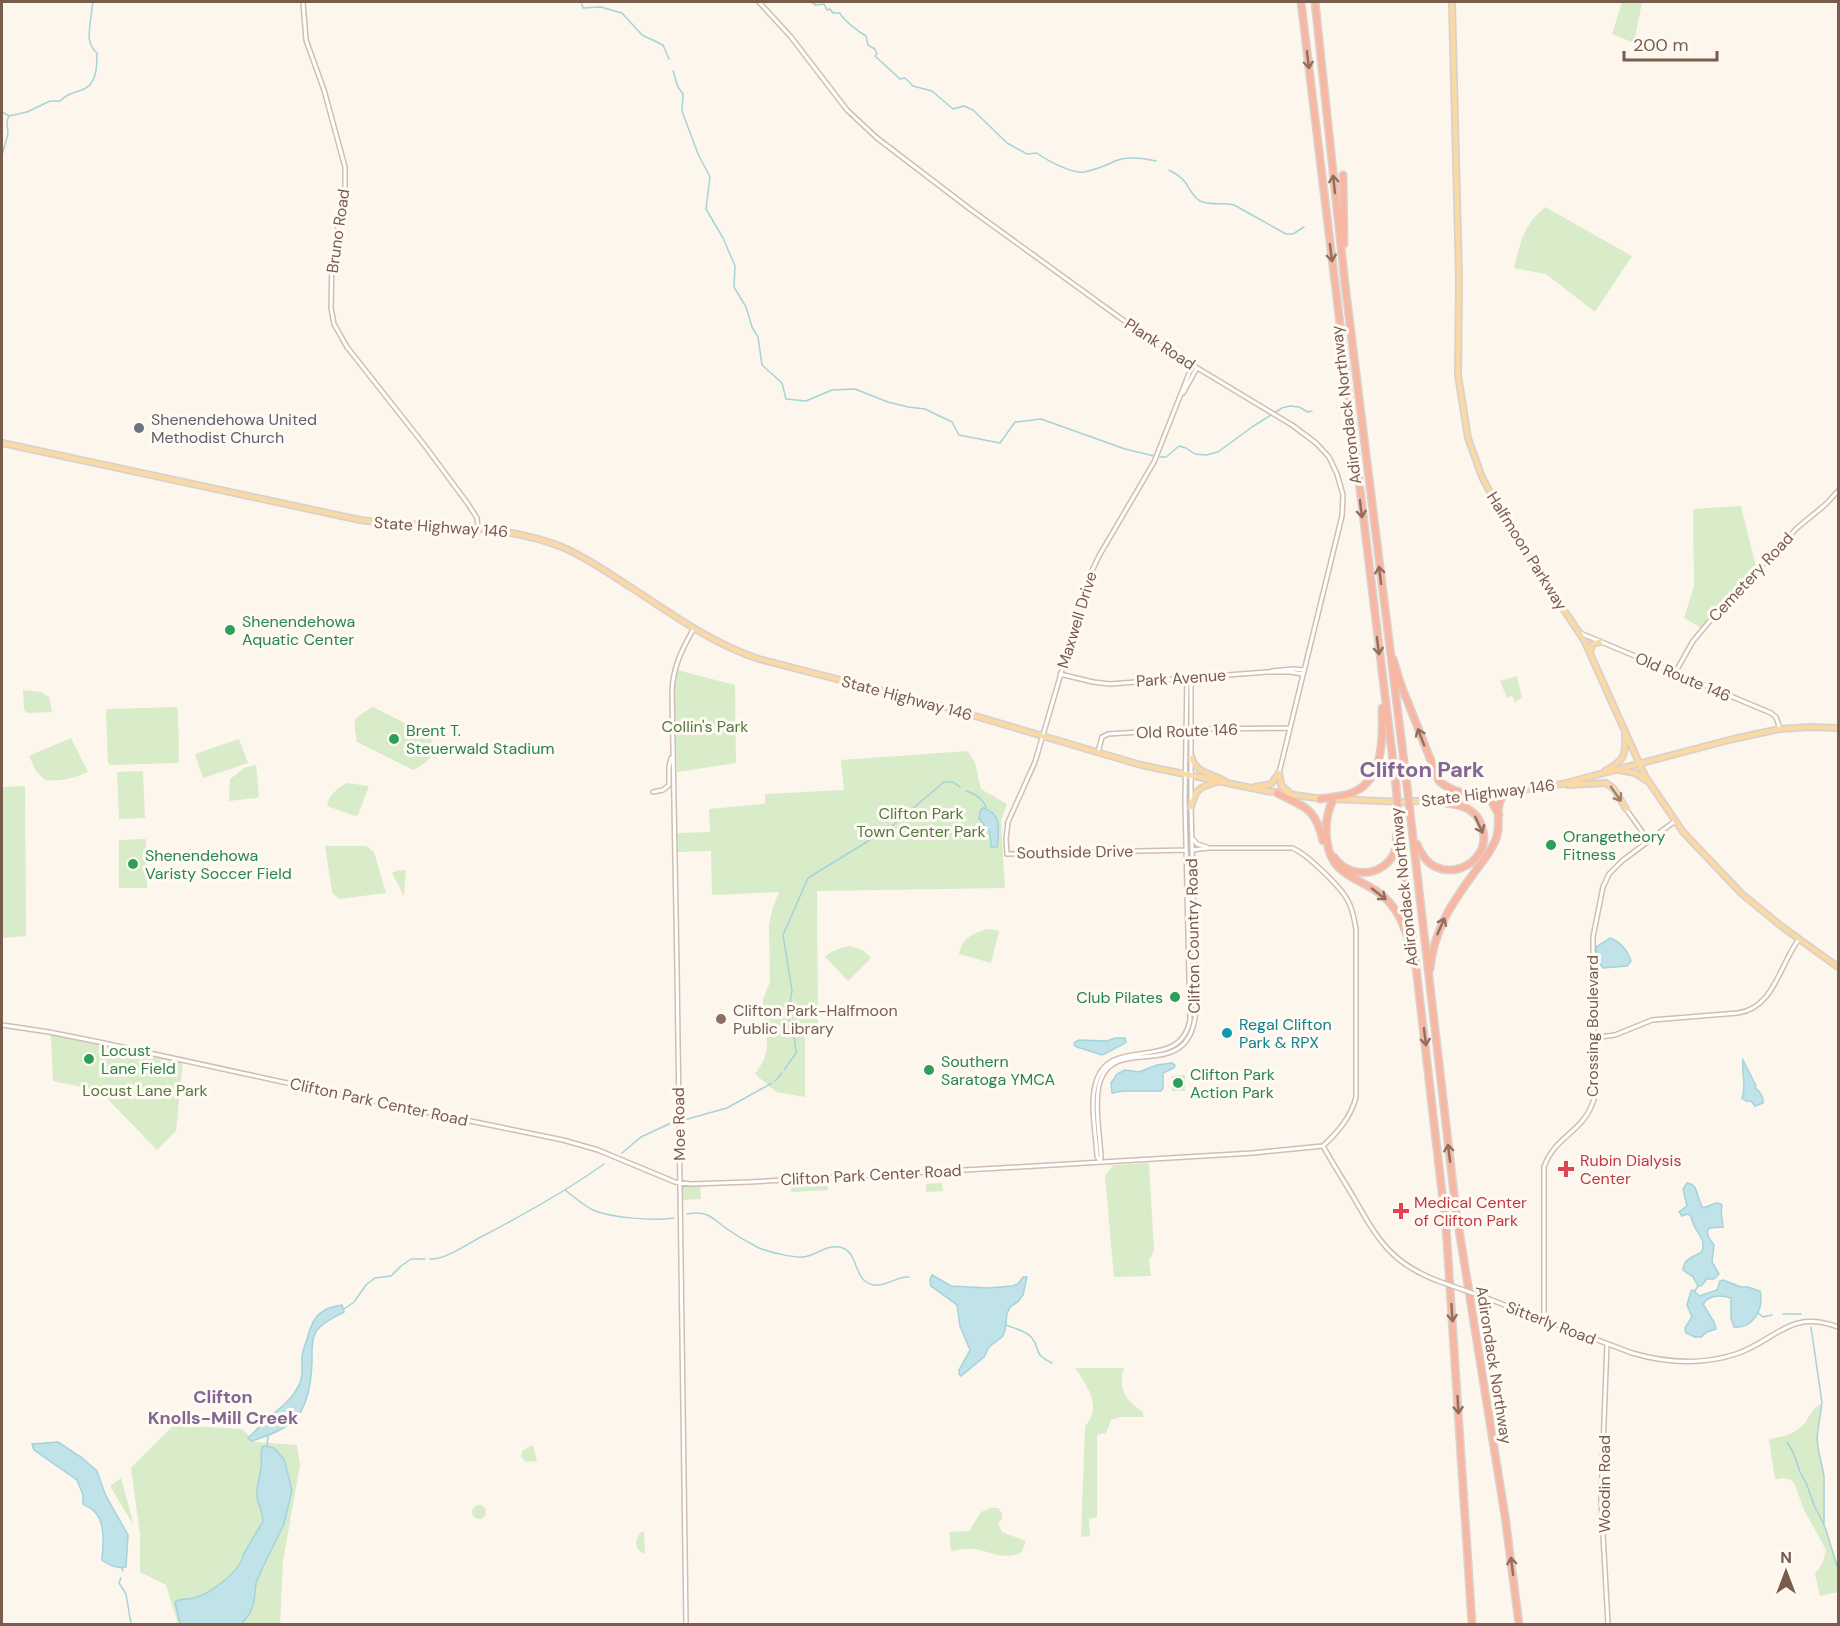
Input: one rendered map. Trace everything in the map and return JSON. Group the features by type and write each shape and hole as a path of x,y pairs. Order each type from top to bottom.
{"highway":[{"name":"Adirondack Northway","path":"1301,2 1419,978 1446,1227 1472,1624"},
{"name":"Adirondack Northway","path":"1315,2 1345,284 1458,1223 1507,1527 1519,1624"},
{"path":"1343,175 1345,284"},
{"path":"1386,633 1398,678 1439,781 1455,792 1488,795 1499,815"},
{"path":"1320,799 1349,794 1359,789 1374,775 1377,767 1384,698"},
{"path":"1277,793 1304,806 1313,814 1318,823 1327,855 1331,860 1339,869 1377,891 1397,912 1405,927 1419,978"},
{"path":"1429,985 1432,953 1437,933 1455,901 1495,842 1499,831 1499,801 1506,793"},
{"path":"1331,860 1326,827 1329,808 1336,800"},
{"path":"1336,800 1329,820 1331,848 1338,861 1352,871 1368,873 1386,865 1395,851 1400,826"},
{"path":"1410,815 1417,845 1427,862 1446,871 1458,870 1471,863 1484,843 1484,832 1478,819 1468,809 1431,801"}],"main road":[{"name":"Halfmoon Parkway","path":"1452,2 1458,237 1458,375 1468,438 1482,477 1498,509 1590,653 1649,783 1675,821 1693,844 1732,884 1799,939 1839,967"},
{"name":"State Highway 146","path":"2,443 360,520 396,525 478,528 521,534 568,550 694,628 732,649 759,659 938,705 1141,765 1293,796 1403,802 1506,793 1562,784 1780,729 1839,728"},
{"path":"1590,653 1592,644 1600,642"},
{"path":"1597,775 1614,766 1624,757 1626,753 1625,731"},
{"path":"1192,758 1193,764 1198,769 1229,783"},
{"path":"1617,770 1638,775 1649,783"},
{"path":"1250,788 1271,784 1279,773"},
{"path":"1279,773 1281,785 1293,796"},
{"path":"1191,807 1198,789 1219,782"},
{"path":"1562,784 1606,783 1614,789 1626,809"}],"street":[{"name":"Bruno Road","path":"303,2 306,40 324,90 345,167 345,188 332,261 331,308 334,324 347,348 468,504 477,518 478,528"},
{"name":"Plank Road","path":"759,2 791,37 847,110 877,138 1123,320 1192,365 1292,425 1311,439 1329,457 1337,474 1342,495 1342,516 1279,773"},
{"name":"Maxwell Drive","path":"1007,854 1008,822 1035,762 1090,574 1150,470 1192,365"},
{"name":"Maxwell Drive","path":"1180,397 1197,368"},
{"name":"Cemetery Road","path":"1675,673 1688,650 1709,622 1797,528 1839,491"},
{"name":"Moe Road","path":"686,1624 672,680 681,652 694,628"},
{"name":"Old Route 146","path":"1578,632 1771,713 1776,717 1780,729"},
{"name":"Park Avenue","path":"1060,674 1103,684 1286,669 1303,672"},
{"name":"Clifton Country Road","path":"1100,1162 1097,1156 1094,1095 1100,1073 1121,1056 1158,1052 1172,1047 1184,1036 1190,1025 1186,850 1189,678"},
{"name":"Clifton Country Road","path":"1100,1162 1099,1089 1105,1072 1120,1060 1162,1056 1170,1053 1185,1043 1193,1028 1196,1008 1191,807 1188,775 1192,758 1189,678"},
{"name":"Old Route 146","path":"1098,752 1102,737 1108,734 1187,729 1289,728"},
{"path":"653,792 663,790 669,785 669,767 673,754"},
{"path":"1626,809 1648,840"},
{"name":"Crossing Boulevard","path":"1544,1319 1544,1167 1554,1147 1583,1122 1591,1110 1595,1089 1593,937 1603,886 1616,866 1675,821"},
{"path":"1186,836 1192,850 1271,846 1296,849 1343,892 1351,906 1356,929 1356,1097 1349,1117 1323,1146"},
{"path":"1191,838 1197,844 1209,848"},
{"name":"Southside Drive","path":"1007,854 1186,850"},
{"path":"1593,1038 1615,1035 1652,1020 1751,1010 1768,996 1799,939"},
{"name":"Clifton Park Center Road","path":"2,1025 99,1042 563,1140 597,1150 680,1183 750,1182 1100,1162 1253,1153 1323,1146"},
{"name":"Sitterly Road","path":"1323,1146 1363,1215 1386,1248 1402,1263 1438,1281 1607,1344 1657,1360 1692,1361 1740,1352 1786,1327 1799,1323 1816,1321 1839,1327"},
{"name":"Woodin Road","path":"1607,1344 1601,1498 1608,1624"}],"green space":[{"path":"1622,2 1642,2 1634,43 1612,34"},
{"path":"1545,207 1632,256 1595,312 1546,274 1514,268 1527,228"},
{"path":"1741,506 1756,567 1701,628 1684,618 1694,586 1693,509"},
{"name":"Collin's Park","path":"677,670 735,685 736,763 677,772 674,688"},
{"path":"1517,676 1522,698 1515,702 1512,696 1507,698 1500,681"},
{"path":"23,690 41,692 49,697 52,712 27,713 24,710"},
{"path":"176,707 178,710 179,761 177,763 110,765 108,763 106,712 108,709"},
{"name":"Brent T. Steuerwald Stadium","path":"373,707 431,736 433,750 430,758 413,770 357,742 356,720"},
{"path":"71,738 88,772 67,779 45,780 36,771 29,756"},
{"path":"239,739 248,763 203,778 195,754"},
{"name":"Clifton Park Town Center Park","path":"968,751 975,763 981,789 1007,804 1001,821 1005,888 817,891 818,1031 805,1032 805,1097 776,1092 755,1074 764,1060 767,1048 763,999 770,982 769,925 779,892 712,895 711,851 677,852 677,833 710,832 709,809 765,804 765,794 844,790 841,760"},
{"path":"256,765 259,795 257,798 229,801 230,779 246,767"},
{"path":"143,771 145,818 119,819 117,772"},
{"path":"347,783 369,786 358,815 355,816 327,806 334,792"},
{"path":"25,786 26,936 2,938 2,787"},
{"name":"Shenendehowa Varisty Soccer Field","path":"146,839 147,888 119,888 119,840"},
{"path":"325,846 366,846 374,852 386,893 339,899 332,892"},
{"path":"406,870 404,896 392,873"},
{"path":"989,929 999,931 991,963 959,954 966,940 978,932"},
{"path":"850,946 864,951 871,958 848,981 825,957 834,951"},
{"name":"Locust Lane Park","path":"51,1035 183,1062 176,1131 157,1150 100,1091 53,1081"},
{"name":"Clifton Park Action Park","path":"1185,1075 1185,1091 1172,1091 1172,1076"},
{"path":"1149,1163 1154,1250 1149,1260 1151,1276 1114,1277 1105,1176 1113,1165"},
{"path":"827,1179 828,1190 791,1192 791,1181"},
{"path":"942,1183 943,1191 926,1192 926,1184"},
{"path":"682,1185 700,1186 701,1199 683,1200"},
{"path":"1075,1368 1124,1368 1122,1383 1125,1394 1132,1404 1143,1412 1143,1417 1120,1417 1111,1420 1106,1433 1097,1435 1097,1517 1089,1519 1090,1536 1081,1537 1085,1426 1093,1412 1093,1404 1088,1389"},
{"path":"1822,1403 1817,1437 1824,1476 1824,1526 1838,1569 1838,1592 1820,1596 1815,1574 1823,1562 1826,1550 1804,1510 1795,1485 1791,1480 1775,1479 1769,1439 1795,1432"},
{"path":"174,1425 242,1429 256,1442 297,1445 300,1465 283,1561 280,1624 178,1624 166,1585 140,1572 140,1535 131,1468"},
{"path":"533,1445 537,1461 526,1462 521,1457 522,1451"},
{"path":"121,1478 134,1526 110,1486"},
{"path":"479,1505 484,1507 486,1512 484,1517 479,1519 474,1517 472,1512 474,1507"},
{"path":"990,1508 998,1508 1002,1513 1002,1519 998,1524 1002,1532 1026,1541 1022,1552 1004,1556 975,1549 951,1551 949,1532 969,1531 981,1512"},
{"path":"644,1531 645,1553 643,1554 637,1548 636,1541 640,1533"}],"water":[{"path":"983,808 993,814 998,823 997,847 991,847 990,833 979,818"},
{"path":"1610,938 1620,944 1628,954 1631,961 1627,966 1603,968 1599,963 1596,947"},
{"path":"1125,1038 1126,1042 1102,1055 1074,1045 1079,1040 1107,1041"},
{"path":"1743,1060 1755,1088 1763,1099 1763,1103 1755,1106 1751,1101 1742,1098"},
{"path":"1172,1063 1175,1065 1174,1068 1163,1073 1161,1091 1112,1093 1111,1083 1117,1074 1125,1070 1139,1072 1157,1065"},
{"path":"1687,1183 1694,1186 1703,1208 1716,1203 1721,1204 1722,1207 1723,1227 1709,1228 1707,1232 1714,1245 1712,1262 1719,1274 1714,1279 1707,1279 1701,1286 1698,1286 1693,1277 1683,1270 1687,1260 1702,1252 1703,1245 1690,1215 1682,1216 1679,1212 1687,1206 1683,1189"},
{"path":"932,1275 951,1286 988,1288 1012,1286 1018,1284 1023,1277 1027,1277 1023,1295 1007,1313 1002,1337 989,1347 984,1357 961,1376 959,1370 970,1350 960,1326 957,1305 931,1286"},
{"path":"1720,1281 1760,1291 1761,1298 1756,1316 1747,1325 1734,1327 1731,1318 1731,1298 1712,1297 1703,1304 1716,1329 1701,1337 1686,1333 1685,1328 1692,1317 1687,1305 1691,1291 1693,1290 1699,1296 1717,1290"},
{"path":"342,1305 344,1312 322,1325 315,1334 312,1346 311,1379 304,1405 298,1415 280,1430 251,1441 248,1438 289,1399 301,1382 303,1352 315,1318 329,1308"},
{"path":"58,1442 97,1471 105,1494 128,1535 126,1567 113,1566 102,1560 101,1522 94,1511 83,1504 83,1495 77,1480 34,1450 32,1444"},
{"path":"262,1447 274,1448 284,1459 292,1490 284,1524 256,1583 250,1613 242,1624 180,1624 175,1602 200,1596 231,1575 263,1521 257,1493 261,1450"}],"waterway":[{"path":"2,155 8,134 9,116 27,112 50,101 60,101 91,84 96,69 97,53 91,45 89,36 93,2"},
{"path":"581,2 583,8 601,7 622,13 642,35 663,45 669,59"},
{"path":"811,2 816,5 824,4 827,10 840,13 855,29 866,36 868,45 875,49 877,54 875,56 900,79 905,78 913,86 932,91 953,109 964,106 973,110 1007,143 1027,154 1037,153 1059,166 1079,172 1092,170 1125,158 1156,161"},
{"path":"673,71 683,94 682,111 698,154 710,177 706,209 723,238 735,266 734,287 746,307 752,327 758,337 762,365 782,383 786,399 806,401 832,390 855,389 888,402 925,409 952,422 959,435 1000,443 1015,422 1041,419 1125,449 1154,456"},
{"path":"2,112 9,116"},
{"path":"1169,170 1178,175 1200,201 1234,205 1286,234 1293,234 1304,227"},
{"path":"1160,457 1166,457 1179,446 1195,454 1206,455 1218,452 1282,408 1290,406 1299,407 1308,412 1312,411"},
{"path":"784,1070 796,1053 794,1034 788,1016 792,991 783,935 808,878 891,827 944,782 953,782 960,787"},
{"path":"966,791 979,797 986,808"},
{"path":"775,1081 782,1073"},
{"path":"684,1120 727,1108 772,1083"},
{"path":"622,1153 641,1137 671,1123"},
{"path":"430,1259 449,1254 512,1220 559,1194 604,1164"},
{"path":"565,1190 586,1206 601,1213 633,1218 674,1218"},
{"path":"687,1214 705,1214 763,1250 794,1257 804,1257 830,1247 846,1249 862,1278 874,1285 909,1277"},
{"path":"344,1309 354,1302 366,1285 375,1278 391,1276 411,1259 425,1259"},
{"path":"1695,1291 1698,1286"},
{"path":"1758,1313 1763,1317 1772,1315"},
{"path":"1783,1314 1801,1314"},
{"path":"1006,1325 1030,1336 1041,1357 1052,1363"},
{"path":"1811,1327 1822,1403 1817,1437 1824,1476 1824,1526"},
{"path":"267,1446 268,1436"},
{"path":"1787,1442 1823,1523"},
{"path":"1825,1527 1838,1569"},
{"path":"121,1578 119,1583 126,1594 131,1624"}],"place":[{"name":"Shenendehowa United Methodist Church","path":"139,428"},
{"name":"Shenendehowa Aquatic Center","path":"230,630"},
{"name":"Brent T. Steuerwald Stadium","path":"394,739"},
{"name":"Orangetheory Fitness","path":"1551,845"},
{"name":"Shenendehowa Varisty Soccer Field","path":"133,864"},
{"name":"Club Pilates","path":"1175,997"},
{"name":"Clifton Park-Halfmoon Public Library","path":"721,1019"},
{"name":"Regal Clifton Park & RPX","path":"1227,1033"},
{"name":"Locust Lane Field","path":"89,1059"},
{"name":"Southern Saratoga YMCA","path":"929,1070"},
{"name":"Clifton Park Action Park","path":"1178,1083"},
{"name":"Rubin Dialysis Center","path":"1566,1169"},
{"name":"Medical Center of Clifton Park","path":"1401,1211"}],"district":[{"name":"Clifton Park","path":"1422,769"},
{"name":"Clifton Knolls-Mill Creek","path":"223,1407"}]}
